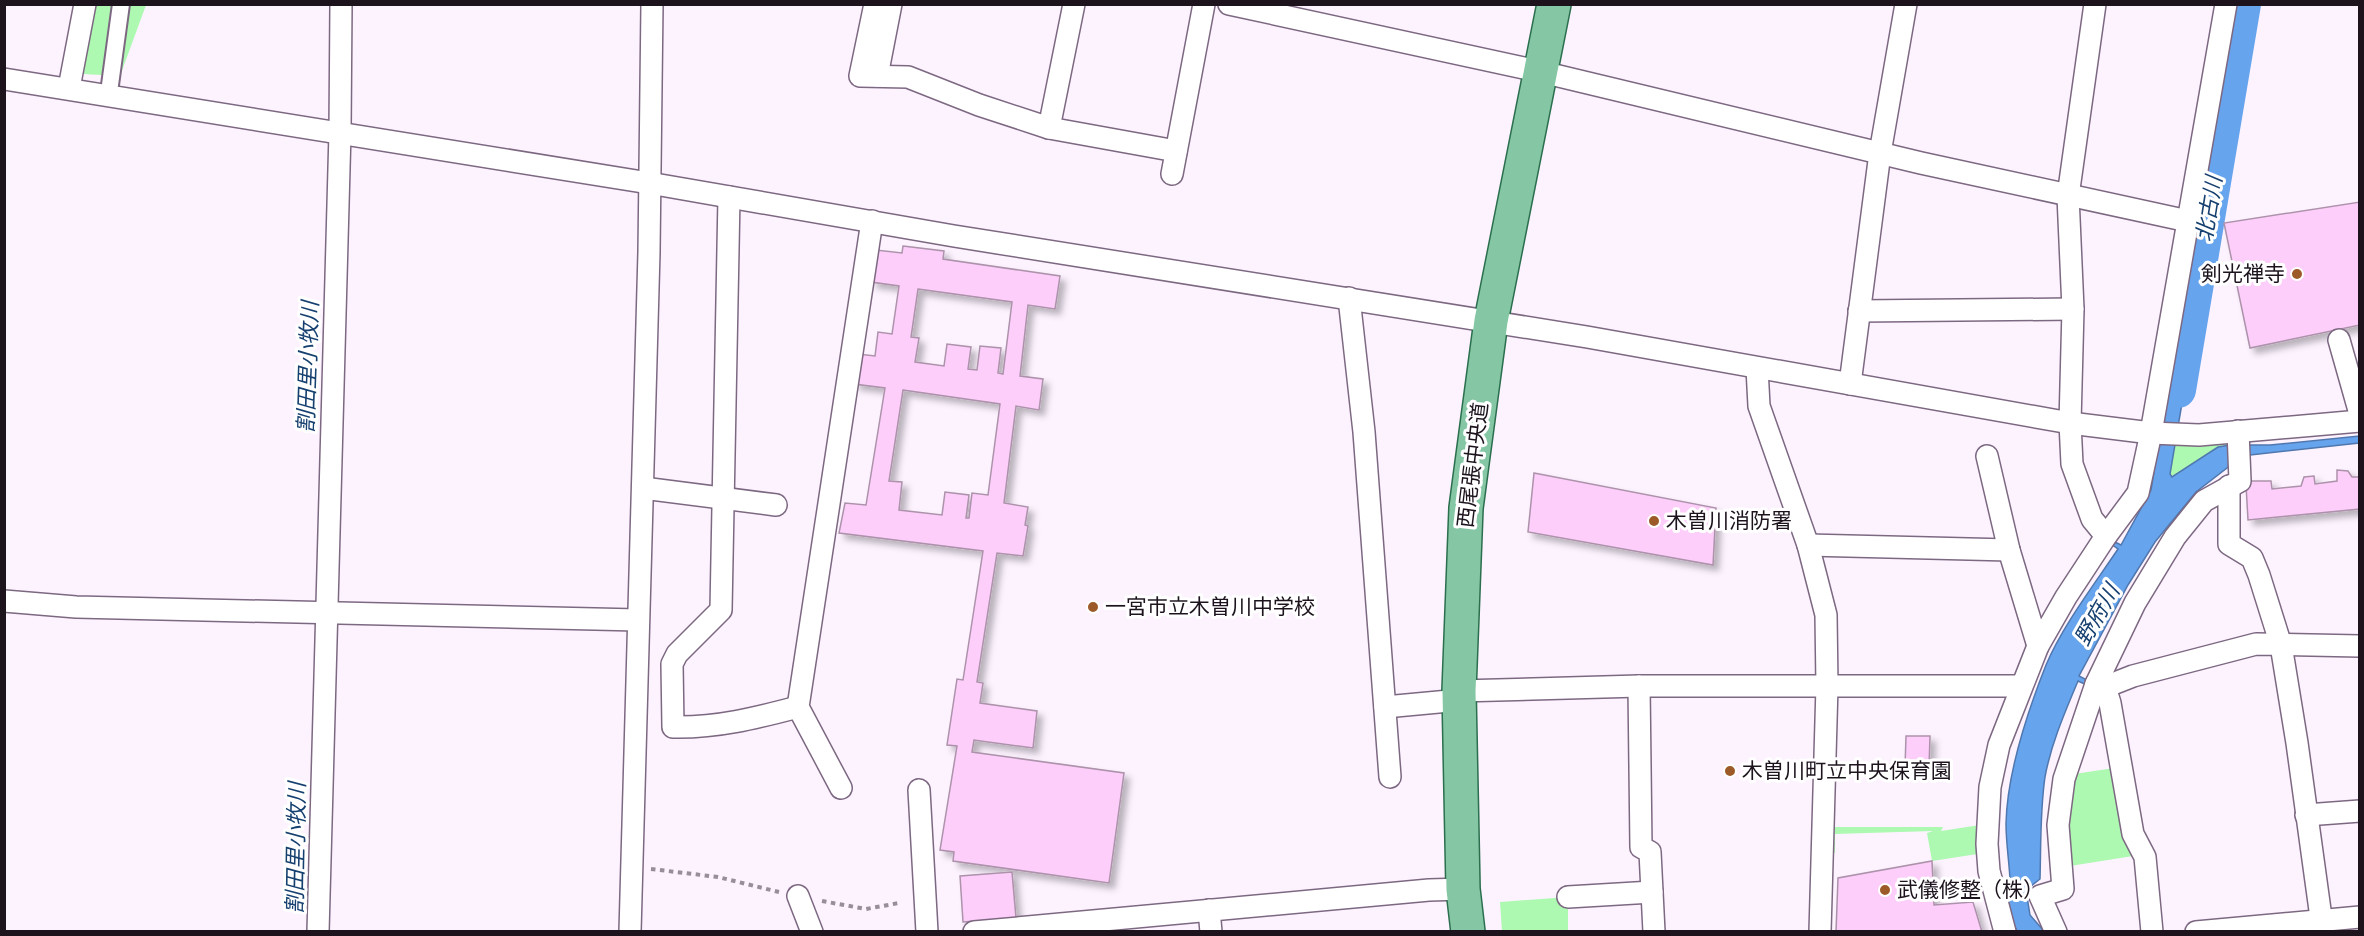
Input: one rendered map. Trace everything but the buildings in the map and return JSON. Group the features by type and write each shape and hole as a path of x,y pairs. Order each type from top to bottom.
{"main road":[{"name":"西尾張中央道","path":"1468,932 1463,889 1459,696 1466,508 1491,321 1554,4"}],"street":[{"path":"69,88 85,4"},
{"path":"110,85 121,4"},
{"path":"318,932 340,132 341,4"},
{"path":"630,932 652,4"},
{"path":"874,4 860,76 908,77 979,105 1049,128 1176,151"},
{"path":"877,76 891,4"},
{"path":"1049,128 1074,4"},
{"path":"1172,174 1204,4"},
{"path":"1229,4 1542,72 1880,153 2188,221"},
{"path":"1850,384 1880,153 1906,4"},
{"path":"2095,4 2068,196 2073,309 2070,423 2072,464 2092,519 2106,536"},
{"path":"2005,932 1989,871 1988,844 1990,787 1999,745 2037,646 2106,536 2138,493 2153,433 2226,4"},
{"path":"4,79 1491,321 2070,423 2153,433 2238,437 2360,421"},
{"path":"729,197 721,610 677,654 672,664 673,727 702,728 739,722 798,707"},
{"path":"841,788 798,707 872,221"},
{"path":"1349,298 1364,432 1390,777"},
{"path":"1859,311 2073,309"},
{"path":"2339,340 2360,414"},
{"path":"1757,369 1759,406 1808,545 1826,615 1827,686 1820,932"},
{"path":"2238,437 2229,544 2252,558 2281,645 2297,743 2321,926"},
{"path":"1987,456 2009,550 2037,646"},
{"path":"2056,932 2040,896 2062,889 2058,825 2064,779 2100,685 2135,603 2175,537 2204,501 2234,479"},
{"path":"642,488 776,505"},
{"path":"1808,545 2009,550"},
{"path":"4,601 76,606 638,620"},
{"path":"2100,685 2256,644 2360,646"},
{"path":"2100,685 2110,703 2133,834 2145,857 2152,932"},
{"path":"1385,707 1459,696 1639,686 2021,686"},
{"path":"1639,686 1641,846 1650,852 1654,932"},
{"path":"919,790 927,932"},
{"path":"2306,815 2360,811"},
{"path":"974,932 1429,890 1463,889"},
{"path":"1568,897 1652,892"},
{"path":"798,896 812,932"},
{"path":"1209,910 1211,932"},
{"path":"2196,932 2321,926 2360,917"}],"path":[{"path":"632,867 718,877 866,909 899,903"}],"green space":[{"path":"96,5 146,5 120,76 83,74"},
{"path":"2231,437 2230,445 2218,447 2175,477 2170,474 2174,441"},
{"path":"2121,767 2133,856 2070,866 2064,826 2074,774"},
{"path":"1980,825 1984,853 1932,861 1927,833 1933,831 1835,834 1835,853 1829,853 1830,827 1943,827 1941,831"},
{"path":"1568,897 1568,931 1502,931 1500,902"}],"water":[{"name":"野府川","path":"2175,341 2192,344 2170,474 2172,477 2218,447 2270,445 2359,436 2359,443 2240,458 2196,492 2155,542 2128,585 2079,676 2091,682 2089,686 2078,681 2059,728 2043,790 2040,879 2026,890 2030,915 2044,931 2017,931 2007,909 2002,884 2010,879 2006,831 2007,804 2019,743 2053,650 2079,606 2118,549 2111,544 2113,541 2121,545 2151,490"}],"waterway":[{"name":"北古川","path":"2178,390 2243,4"}],"place":[{"name":"剣光禅寺","path":"2297,274"},
{"name":"木曽川消防署","path":"1654,521"},
{"name":"一宮市立木曽川中学校","path":"1093,607"},
{"name":"木曽川町立中央保育園","path":"1730,771"},
{"name":"武儀修整（株）","path":"1885,890"}],"water label":[{"name":"割田里小牧川","path":"308,367"},
{"name":"割田里小牧川","path":"296,848"}]}
